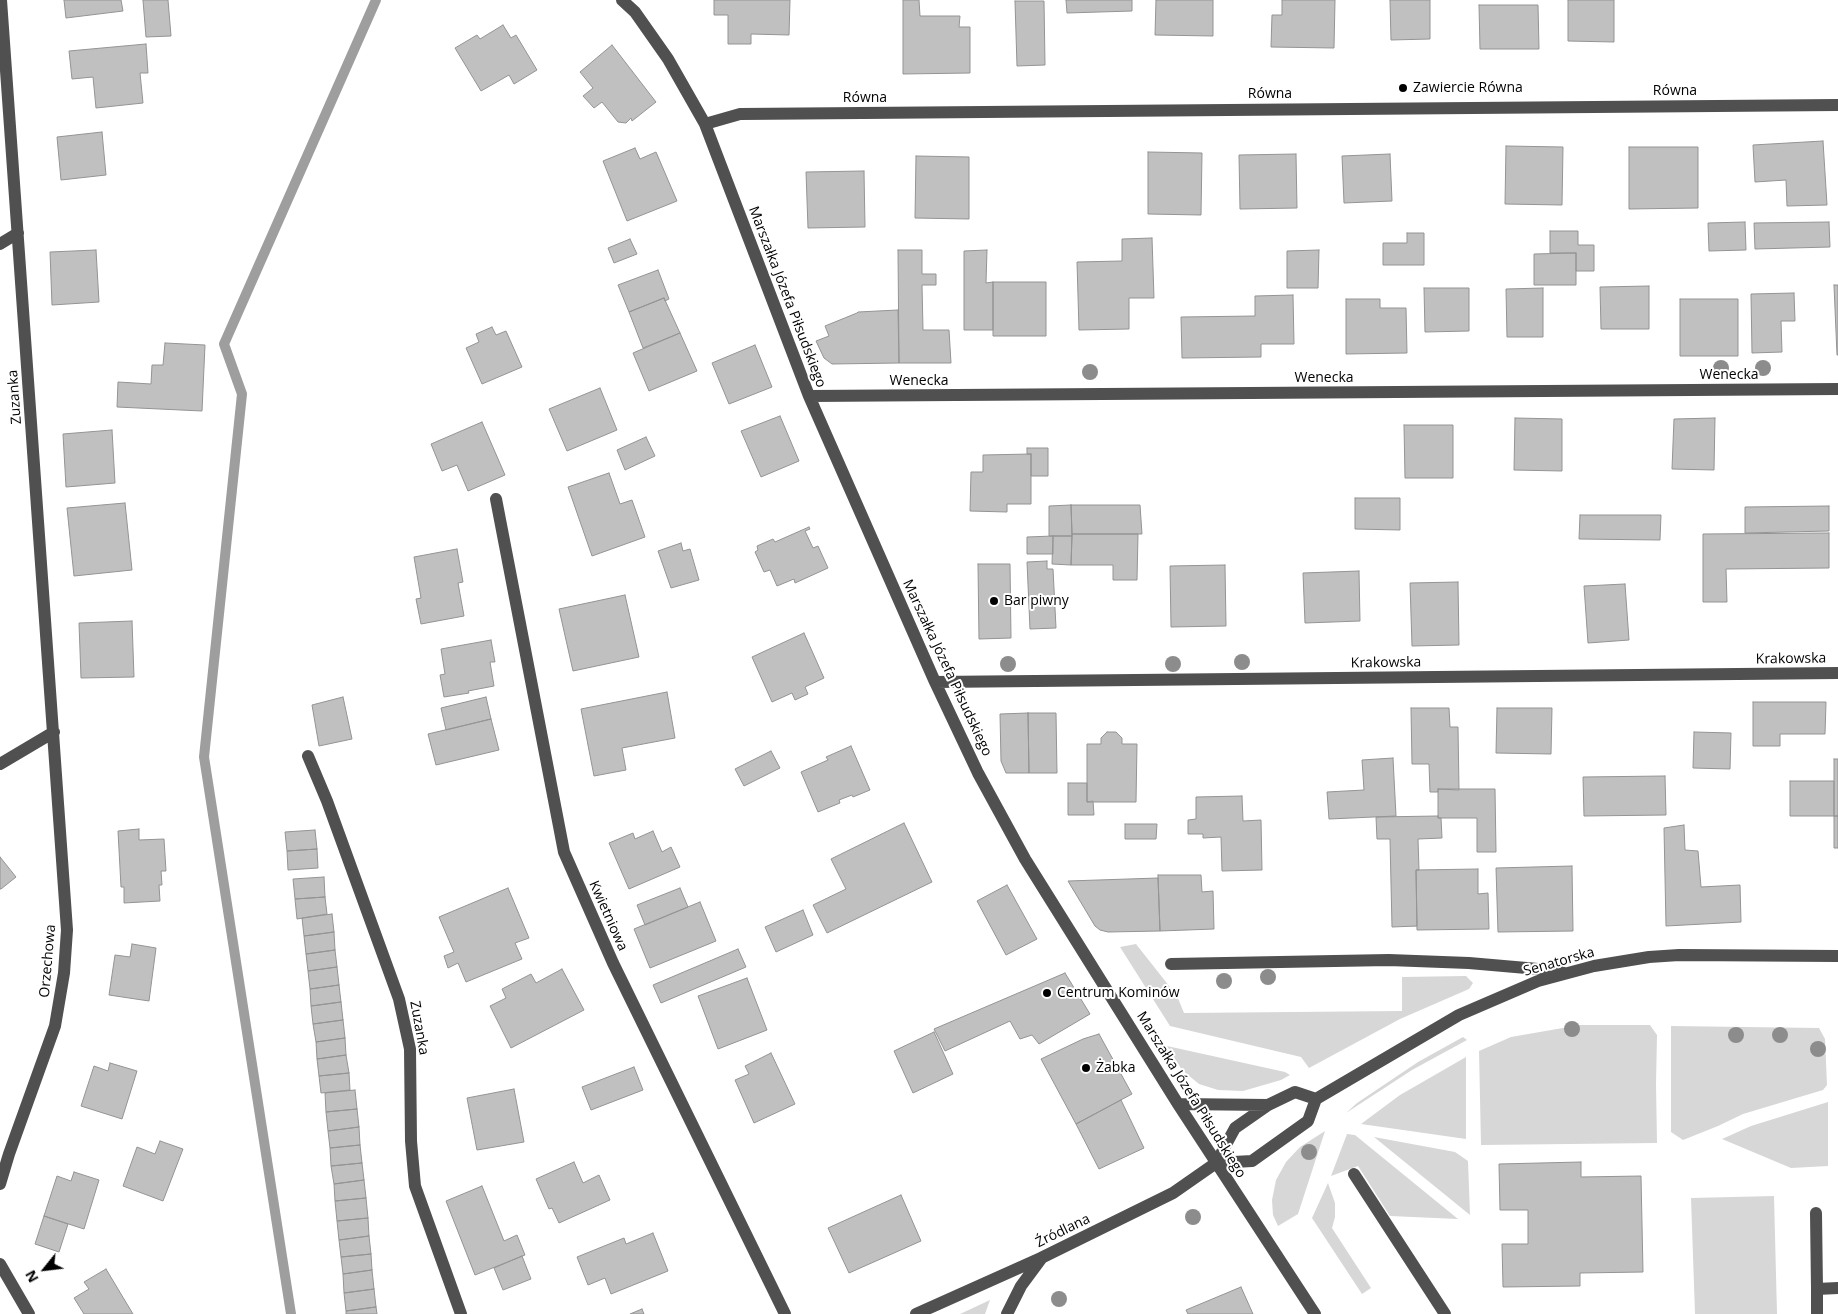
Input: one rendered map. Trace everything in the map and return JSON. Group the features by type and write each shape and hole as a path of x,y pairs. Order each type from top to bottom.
{"street":[{"name":"Zuzanka","path":"1,0 54,732"},
{"name":"Marszałka Józefa Piłsudskiego","path":"622,0 634,12 668,58 704,124 810,396 935,682 978,773 1025,860 1178,1104 1315,1314"},
{"name":"Równa","path":"704,124 740,114 1838,105"},
{"path":"0,244 18,234"},
{"name":"Wenecka","path":"810,396 1838,389"},
{"name":"Kwietniowa","path":"496,499 564,852 613,963 785,1314"},
{"name":"Krakowska","path":"935,682 1838,673"},
{"path":"0,764 54,732"},
{"name":"Orzechowa","path":"0,1184 8,1154 55,1026 64,973 68,930 54,732"},
{"name":"Zuzanka","path":"308,756 328,801 399,999 410,1049 411,1141 415,1186 438,1255 461,1314"},
{"name":"Senatorska","path":"1316,1099 1459,1015 1538,981 1594,966 1649,957 1679,955 1838,956"},
{"path":"1171,964 1389,960 1469,963 1571,972"},
{"path":"1295,1092 1316,1099 1308,1121 1252,1161 1216,1162 1235,1128 1268,1105 1295,1092"},
{"path":"1178,1104 1268,1105"},
{"name":"Źródlana","path":"916,1314 1041,1258 1161,1200 1216,1162"},
{"path":"1354,1174 1445,1314"},
{"path":"1816,1213 1817,1314"},
{"path":"1007,1314 1022,1286 1041,1258"},
{"path":"0,1264 29,1314"},
{"path":"1817,1289 1838,1288"}],"shaded area":[{"path":"1136,944 1177,996 1184,1013 1402,1011 1402,977 1466,976 1473,983 1469,989 1400,1019 1309,1068 1301,1057 1170,1026 1120,947"},
{"path":"1580,1025 1650,1025 1657,1035 1657,1143 1481,1145 1479,1051 1511,1037"},
{"path":"1671,1026 1819,1028 1825,1039 1827,1085 1823,1090 1743,1114 1683,1140 1671,1132"},
{"path":"1463,1037 1467,1040 1412,1070 1346,1113 1357,1103 1418,1062"},
{"path":"1167,1046 1285,1072 1290,1075 1281,1080 1243,1091 1218,1090 1199,1084 1182,1070"},
{"path":"1466,1057 1466,1139 1361,1124 1400,1095"},
{"path":"1828,1102 1828,1166 1791,1168 1722,1139 1751,1126"},
{"path":"1325,1131 1298,1214 1278,1226 1273,1215 1272,1200 1276,1180 1286,1162 1300,1147"},
{"path":"1347,1134 1355,1135 1458,1219 1390,1216 1358,1166 1331,1176"},
{"path":"1374,1137 1455,1152 1468,1161 1470,1215"},
{"path":"1328,1183 1335,1203 1335,1217 1332,1228 1371,1288 1362,1294 1312,1218"},
{"path":"1774,1196 1777,1314 1695,1314 1691,1198"},
{"path":"990,1300 985,1314 960,1314"}],"building":[{"path":"64,0 121,0 123,11 66,18"},
{"path":"143,0 168,0 171,36 146,37"},
{"path":"714,0 790,0 789,35 751,34 751,44 728,44 728,15 714,15"},
{"path":"903,0 919,0 920,16 960,16 959,27 970,27 970,73 903,74"},
{"path":"1066,0 1132,0 1132,11 1067,13"},
{"path":"1156,0 1213,0 1213,36 1155,35"},
{"path":"1282,0 1335,0 1334,48 1271,47 1272,15 1282,15"},
{"path":"1390,0 1430,0 1430,39 1391,40"},
{"path":"1568,0 1614,0 1614,42 1568,41"},
{"path":"1015,1 1044,1 1045,65 1017,66"},
{"path":"1479,5 1538,5 1539,49 1480,49"},
{"path":"503,25 511,38 516,35 537,70 514,84 509,75 481,91 455,48 477,35 480,39"},
{"path":"146,44 148,73 140,73 143,103 96,108 93,77 72,79 69,51"},
{"path":"612,45 656,102 632,121 631,118 626,123 618,122 602,102 594,108 583,96 593,88 580,72"},
{"path":"102,132 106,175 61,180 57,137"},
{"path":"1823,141 1827,205 1787,206 1786,180 1755,182 1753,145"},
{"path":"1506,146 1563,147 1562,205 1505,204"},
{"path":"1629,147 1698,147 1698,208 1629,209"},
{"path":"635,148 640,159 656,152 677,201 627,221 603,161"},
{"path":"1148,152 1202,153 1201,215 1148,214"},
{"path":"1296,154 1297,208 1240,209 1239,155"},
{"path":"1390,154 1392,201 1344,203 1342,156"},
{"path":"916,156 969,157 969,219 915,218"},
{"path":"864,171 865,227 808,228 806,172"},
{"path":"1745,222 1746,250 1709,251 1708,223"},
{"path":"1829,222 1830,247 1755,249 1754,223"},
{"path":"1550,231 1578,231 1578,245 1594,245 1594,271 1576,271 1576,253 1550,253"},
{"path":"1407,233 1424,233 1424,265 1383,265 1383,243 1407,243"},
{"path":"1152,238 1154,298 1129,298 1129,329 1079,330 1077,262 1122,261 1122,239"},
{"path":"630,239 637,254 614,263 608,248"},
{"path":"96,250 99,302 52,305 50,252"},
{"path":"898,250 922,250 922,274 936,274 936,285 922,285 923,330 949,330 951,363 899,363"},
{"path":"987,250 986,283 993,282 993,330 964,330 964,251"},
{"path":"1319,250 1318,288 1287,288 1287,251"},
{"path":"1576,253 1576,285 1534,285 1534,254"},
{"path":"658,270 669,299 665,301 664,298 629,312 618,285"},
{"path":"993,282 1046,282 1046,336 993,336"},
{"path":"1834,285 1838,285 1838,355 1837,355"},
{"path":"1649,286 1649,329 1601,329 1600,287"},
{"path":"1424,288 1469,288 1469,331 1425,332"},
{"path":"1543,288 1543,337 1507,337 1506,289"},
{"path":"1794,293 1795,321 1781,321 1782,352 1752,353 1751,294"},
{"path":"1293,295 1294,344 1261,344 1261,357 1182,358 1181,317 1255,316 1255,296"},
{"path":"664,298 680,333 643,348 629,312"},
{"path":"1346,299 1380,299 1380,308 1406,308 1407,353 1346,354"},
{"path":"1680,299 1738,299 1738,356 1680,356"},
{"path":"898,310 899,363 832,364 824,358 816,341 829,336 825,326 858,312"},
{"path":"492,327 496,335 506,331 522,367 482,384 466,348 479,342 476,334"},
{"path":"680,333 697,371 649,391 633,353"},
{"path":"165,343 205,345 202,411 117,407 118,382 151,384 152,365 163,365"},
{"path":"755,345 772,387 729,404 712,363"},
{"path":"600,388 617,430 567,451 549,409"},
{"path":"780,416 799,461 761,477 741,431"},
{"path":"1515,418 1562,419 1562,471 1514,470"},
{"path":"1715,418 1714,470 1672,469 1674,419"},
{"path":"482,422 505,475 468,491 457,465 442,471 431,444"},
{"path":"1404,425 1453,425 1453,478 1405,478"},
{"path":"112,430 115,483 66,487 63,434"},
{"path":"646,437 655,456 625,470 617,450"},
{"path":"1027,448 1048,448 1048,476 1031,476 1031,454 1027,454"},
{"path":"1031,454 1031,504 1007,504 1007,512 970,511 971,472 983,472 983,455"},
{"path":"609,473 620,504 632,500 645,537 592,556 568,487"},
{"path":"1355,498 1400,498 1400,530 1355,529"},
{"path":"125,503 132,570 74,576 67,508"},
{"path":"1071,505 1072,536 1049,536 1049,506"},
{"path":"1071,505 1140,505 1142,534 1072,534"},
{"path":"1829,506 1829,531 1745,533 1745,507"},
{"path":"1580,515 1661,515 1660,540 1579,539"},
{"path":"809,527 810,529 805,531 813,548 818,546 828,568 795,583 794,579 777,586 770,570 764,572 755,552 758,550 757,546 773,539 775,542"},
{"path":"1829,533 1829,568 1726,569 1727,602 1703,602 1703,534"},
{"path":"1072,534 1138,534 1137,580 1113,580 1113,565 1071,565"},
{"path":"1053,536 1053,554 1027,554 1027,537"},
{"path":"1053,536 1072,536 1071,565 1052,564"},
{"path":"681,543 683,551 690,549 699,580 671,588 658,551"},
{"path":"457,549 463,582 458,583 464,616 421,624 416,599 421,598 414,557"},
{"path":"1047,561 1047,569 1053,569 1056,628 1030,629 1027,562"},
{"name":"Bar piwny","path":"978,564 1010,564 1011,638 979,639"},
{"path":"1225,565 1226,626 1171,627 1170,566"},
{"path":"1359,571 1360,621 1305,623 1303,573"},
{"path":"1458,582 1459,645 1412,646 1410,583"},
{"path":"1625,584 1629,640 1588,643 1584,586"},
{"path":"625,595 639,657 573,671 559,609"},
{"path":"132,621 134,677 81,678 79,623"},
{"path":"804,633 824,678 805,687 808,694 795,700 792,693 772,702 752,657"},
{"path":"491,640 495,662 490,662 494,686 444,697 440,675 445,674 441,649"},
{"path":"667,692 675,738 622,748 626,770 594,776 581,709"},
{"path":"343,697 352,739 319,746 312,705"},
{"path":"486,697 491,719 446,730 441,708"},
{"path":"1753,702 1826,702 1825,734 1780,734 1780,746 1753,746"},
{"path":"1411,708 1449,708 1450,727 1458,727 1459,790 1438,789 1438,792 1430,792 1429,764 1412,764"},
{"path":"1497,708 1552,708 1551,754 1496,753"},
{"path":"1028,713 1029,773 1006,773 1001,761 1000,714"},
{"path":"1028,713 1056,713 1057,773 1029,773"},
{"path":"491,719 499,750 436,765 428,734"},
{"path":"1107,732 1116,732 1122,738 1122,744 1137,744 1136,802 1087,802 1087,744 1101,744 1101,738"},
{"path":"1694,732 1731,733 1730,769 1693,768"},
{"path":"851,746 870,790 839,800 840,803 818,812 801,772 828,760 826,757"},
{"path":"771,751 780,768 744,786 735,769"},
{"path":"1393,758 1396,816 1329,819 1327,792 1364,790 1362,760"},
{"path":"1834,759 1838,759 1838,816 1834,816"},
{"path":"1665,776 1666,815 1584,816 1583,777"},
{"path":"1790,781 1834,781 1834,816 1790,816"},
{"path":"1068,783 1087,783 1087,802 1093,801 1094,815 1068,815"},
{"path":"1438,789 1495,789 1496,852 1477,852 1477,818 1438,818"},
{"path":"1242,796 1243,821 1261,820 1262,870 1222,871 1221,837 1203,838 1203,834 1188,834 1188,820 1196,819 1196,797"},
{"path":"1438,816 1438,818 1441,818 1442,838 1418,839 1419,870 1416,870 1417,926 1392,927 1390,839 1377,839 1376,817"},
{"path":"1834,816 1838,816 1838,848 1834,848"},
{"path":"904,823 932,882 827,933 813,905 846,889 831,859"},
{"path":"1125,824 1157,824 1156,839 1125,839"},
{"path":"1684,825 1685,850 1698,851 1701,887 1740,885 1741,922 1666,926 1664,828"},
{"path":"139,829 139,840 164,839 166,871 161,871 162,885 159,885 160,901 124,903 124,887 121,887 118,831"},
{"path":"315,830 317,849 287,851 285,832"},
{"path":"653,831 662,852 671,847 680,867 629,889 609,843 633,833 635,839"},
{"path":"317,849 318,868 288,870 287,851"},
{"path":"0,857 16,877 1,889 0,889"},
{"path":"1572,866 1573,931 1498,932 1496,868"},
{"path":"1478,869 1478,894 1488,893 1489,929 1417,930 1416,870"},
{"path":"1158,875 1201,875 1202,892 1213,891 1214,929 1160,931"},
{"path":"324,877 325,897 295,899 293,879"},
{"path":"1158,878 1160,931 1108,932 1100,930 1095,926 1068,881"},
{"path":"1007,885 1037,939 1006,955 977,901"},
{"path":"508,888 529,938 515,943 522,959 466,982 458,963 448,968 444,956 454,952 439,917"},
{"path":"680,888 688,907 645,925 637,905"},
{"path":"325,897 327,914 297,919 295,899"},
{"path":"700,902 716,941 650,968 634,929"},
{"path":"803,910 813,935 776,952 765,927"},
{"path":"332,914 334,932 304,936 302,918"},
{"path":"334,932 335,950 306,954 304,936"},
{"path":"132,944 156,948 149,1001 109,995 115,955 130,957"},
{"path":"738,949 746,967 661,1003 653,985"},
{"path":"335,950 337,967 308,971 306,954"},
{"path":"337,967 339,985 310,989 308,971"},
{"path":"562,969 584,1010 511,1048 490,1006 506,998 502,989 531,974 536,983"},
{"name":"Centrum Kominów","path":"1065,973 1090,1014 1039,1044 1032,1035 1020,1039 1010,1021 945,1051 934,1029"},
{"path":"747,978 767,1030 718,1049 698,996"},
{"path":"339,985 341,1002 311,1006 310,989"},
{"path":"341,1002 343,1020 313,1024 311,1006"},
{"path":"343,1020 345,1038 316,1042 313,1024"},
{"path":"934,1032 953,1074 913,1093 894,1051"},
{"path":"1099,1034 1132,1094 1076,1124 1041,1059 1083,1039"},
{"path":"345,1038 346,1055 317,1059 316,1042"},
{"path":"771,1053 795,1104 754,1123 735,1080 749,1074 745,1066"},
{"path":"346,1055 349,1073 319,1076 317,1059"},
{"path":"110,1063 137,1071 122,1119 81,1106 94,1066 108,1071"},
{"path":"634,1067 643,1090 591,1110 582,1087"},
{"path":"349,1073 350,1090 321,1093 319,1076"},
{"path":"514,1089 524,1142 477,1150 467,1098"},
{"path":"355,1090 357,1109 326,1112 325,1093"},
{"path":"1121,1100 1144,1148 1099,1169 1076,1124"},
{"path":"357,1109 359,1127 328,1131 326,1112"},
{"path":"359,1127 360,1145 330,1148 328,1131"},
{"path":"160,1141 183,1149 163,1201 123,1186 137,1147 155,1154"},
{"path":"360,1145 362,1163 331,1166 330,1148"},
{"path":"574,1162 583,1183 599,1175 610,1200 559,1223 552,1208 549,1209 536,1179"},
{"path":"1581,1162 1581,1177 1641,1176 1643,1272 1580,1273 1580,1286 1503,1287 1502,1244 1528,1244 1528,1210 1500,1210 1499,1164"},
{"path":"362,1163 364,1180 334,1184 331,1166"},
{"path":"74,1172 99,1180 84,1229 44,1216 57,1176 71,1181"},
{"path":"364,1180 366,1198 335,1201 334,1184"},
{"path":"482,1186 504,1241 517,1235 525,1255 475,1275 446,1201"},
{"path":"901,1195 921,1241 849,1273 828,1228"},
{"path":"366,1198 368,1218 337,1221 335,1201"},
{"path":"44,1216 68,1224 59,1252 35,1244"},
{"path":"368,1218 369,1236 339,1240 337,1221"},
{"path":"653,1233 668,1271 611,1294 605,1278 588,1285 577,1257 624,1238 626,1244"},
{"path":"369,1236 371,1254 341,1257 339,1240"},
{"path":"371,1254 372,1270 343,1274 341,1257"},
{"path":"522,1256 531,1279 503,1290 494,1268"},
{"path":"106,1269 133,1314 84,1314 74,1298 89,1289 84,1282"},
{"path":"372,1270 374,1289 344,1293 343,1274"},
{"path":"1241,1287 1253,1314 1188,1314 1186,1310"},
{"path":"374,1289 376,1307 346,1311 344,1293"},
{"path":"376,1307 377,1314 346,1314 346,1311"},
{"path":"642,1309 644,1314 630,1314"}],"waterway":[{"path":"291,1314 204,757 242,394 224,344 376,0"}],"place":[{"name":"Zawiercie Równa","path":"1403,88"},
{"name":"Bar piwny","path":"994,601"},
{"name":"Centrum Kominów","path":"1047,993"},
{"name":"Żabka","path":"1086,1068"}]}
